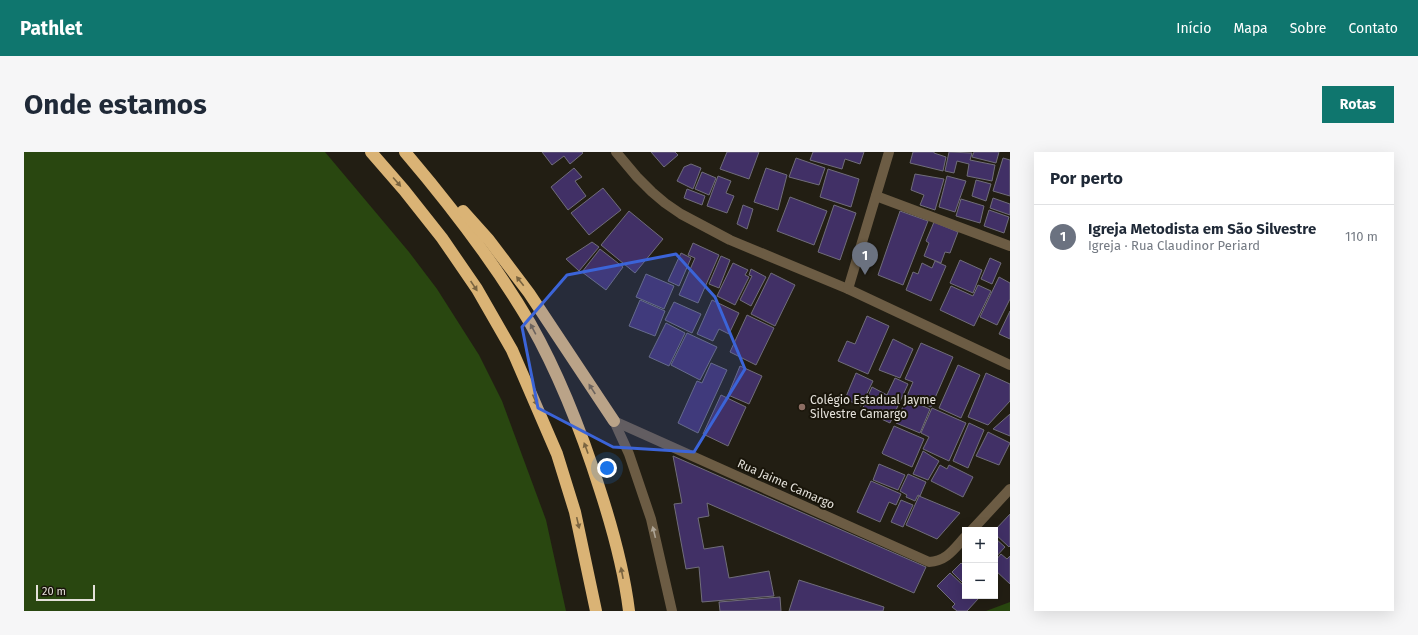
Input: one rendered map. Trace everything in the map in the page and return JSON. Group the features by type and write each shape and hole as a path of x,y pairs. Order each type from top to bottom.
{"highway":[{"path":"371,152 404,190 442,238 477,289 512,350 536,402 560,462 575,512 596,611"},
{"path":"406,152 436,181 489,240 525,287 614,421"},
{"path":"406,152 449,204 484,251 531,324 555,372 576,419 595,473 615,538 629,611"}],"street":[{"path":"616,152 652,192 665,204 681,214 730,240 848,289 1010,365"},
{"path":"848,289 889,152"},
{"path":"876,196 1010,246"},
{"name":"Rua Jaime Camargo","path":"614,421 929,562 938,561 948,556 962,540"},
{"path":"614,421 630,454 651,520 672,611"},
{"path":"975,527 1010,489"}],"highlighted area":[{"path":"676,254 715,297 745,369 694,452 613,447 538,408 522,327 567,275"}],"green space":[{"path":"24,152 325,152 409,252 437,289 479,355 502,401 546,520 566,611 24,611"},
{"path":"1010,602 1010,611 986,611"}],"building":[{"path":"542,152 583,153 570,164 564,156 552,165"},
{"path":"651,152 675,152 678,155 664,167"},
{"path":"727,152 759,152 749,179 720,169"},
{"path":"813,152 864,152 860,164 845,159 842,169 810,160"},
{"path":"913,152 934,152 946,157 943,171 910,163"},
{"path":"949,152 972,153 970,160 995,165 992,181 967,176 969,164 957,161 954,173 945,171"},
{"path":"974,152 999,152 996,163 972,157"},
{"path":"796,158 825,168 819,185 789,177"},
{"path":"1003,158 1010,160 1010,196 993,191"},
{"path":"691,164 701,168 693,189 677,181 684,167"},
{"path":"574,168 582,177 575,181 586,196 568,210 551,187"},
{"path":"766,168 787,175 778,210 754,202"},
{"path":"828,169 859,179 851,207 820,197"},
{"path":"702,172 716,178 709,195 695,189"},
{"path":"915,174 944,179 935,210 920,205 924,195 911,190"},
{"path":"718,176 731,181 726,193 734,196 727,213 707,206"},
{"path":"947,176 966,181 955,212 939,207"},
{"path":"976,180 991,184 986,201 972,196"},
{"path":"603,188 621,210 589,235 571,213"},
{"path":"687,189 705,196 702,205 684,198"},
{"path":"790,197 827,211 814,245 777,231"},
{"path":"993,198 1010,204 1010,215 990,208"},
{"path":"961,199 984,206 980,223 956,216"},
{"path":"743,205 753,209 747,229 737,224"},
{"path":"834,205 856,213 840,260 818,252"},
{"path":"989,210 1009,217 1004,233 984,226"},
{"path":"629,211 663,239 635,273 601,245"},
{"path":"900,211 928,221 903,285 878,275"},
{"path":"934,222 958,232 950,253 945,252 941,263 924,256 929,243 926,241"},
{"path":"592,242 599,247 579,271 566,259"},
{"path":"693,243 719,255 698,303 679,295 695,258 688,255"},
{"path":"600,249 623,267 606,290 582,272"},
{"path":"681,253 691,258 679,286 668,281"},
{"path":"721,256 730,260 719,288 709,284"},
{"path":"990,258 1001,263 992,284 981,279"},
{"path":"960,260 982,270 973,293 950,283"},
{"path":"935,261 946,266 931,301 906,290 913,272 918,274 922,263 932,268"},
{"path":"733,263 748,270 745,275 749,277 735,305 717,296"},
{"path":"751,269 766,277 751,306 740,300 752,276 749,275"},
{"path":"771,273 795,285 775,326 751,314"},
{"path":"646,274 674,286 664,309 636,297"},
{"path":"999,277 1010,283 1010,299 997,325 980,317"},
{"path":"978,285 991,291 974,326 940,310 951,286 973,296"},
{"path":"640,300 665,311 655,336 629,326"},
{"path":"712,300 739,313 729,334 719,329 713,341 697,334"},
{"path":"674,302 701,314 692,333 665,320"},
{"path":"1010,311 1010,339 999,334"},
{"path":"747,315 774,328 756,365 730,352"},
{"path":"867,316 889,326 868,374 838,361 847,341 855,344"},
{"path":"666,323 685,333 669,366 649,357"},
{"path":"687,333 717,347 700,380 671,365"},
{"path":"893,339 913,349 900,378 879,370"},
{"path":"921,343 953,357 931,407 907,396 913,382 905,379"},
{"path":"711,363 727,370 698,433 678,423 697,381 702,383"},
{"path":"958,365 980,375 961,418 939,408"},
{"path":"740,366 762,376 749,404 728,395"},
{"path":"856,373 873,381 861,406 845,399"},
{"path":"986,373 1010,384 1010,401 988,425 968,417"},
{"path":"895,378 908,384 890,423 862,410 872,387 887,395"},
{"path":"721,395 746,407 728,446 703,434"},
{"path":"906,399 930,409 920,433 896,423"},
{"path":"932,408 966,423 949,461 923,449 929,437 921,433"},
{"path":"1010,414 1010,436 993,429"},
{"path":"969,423 984,430 968,468 953,461"},
{"path":"894,426 924,439 912,467 882,453"},
{"path":"988,432 1010,443 999,465 976,456"},
{"path":"923,451 939,461 928,480 913,474"},
{"path":"673,456 926,567 914,593 707,503 709,516 698,518 704,549 723,546 729,578 769,571 774,596 702,602 699,567 686,569 674,504 682,503"},
{"path":"879,464 905,475 898,490 873,480"},
{"path":"940,465 947,469 949,465 973,477 963,497 931,481"},
{"path":"908,474 926,482 920,496 918,495 915,501 906,497 907,495 900,491"},
{"path":"871,481 901,494 896,505 889,502 880,522 857,512"},
{"path":"919,496 960,513 937,539 906,525"},
{"path":"901,500 913,505 903,527 891,522"},
{"path":"1010,514 1009,547 998,537 998,527"},
{"path":"998,541 1005,547 998,555"},
{"path":"1001,554 1007,559 1010,556 1010,584 998,573 998,558"},
{"path":"961,563 962,564 962,582 952,572"},
{"path":"950,573 962,584 962,599 978,599 967,611 957,611 952,607 955,604 937,586"},
{"path":"799,580 884,607 883,611 789,611"},
{"path":"780,597 781,611 720,611 719,602"}],"place":[{"name":"Igreja Metodista em São Silvestre","path":"865,275"},
{"name":"Colégio Estadual Jayme Silvestre Camargo","path":"802,407"}]}
